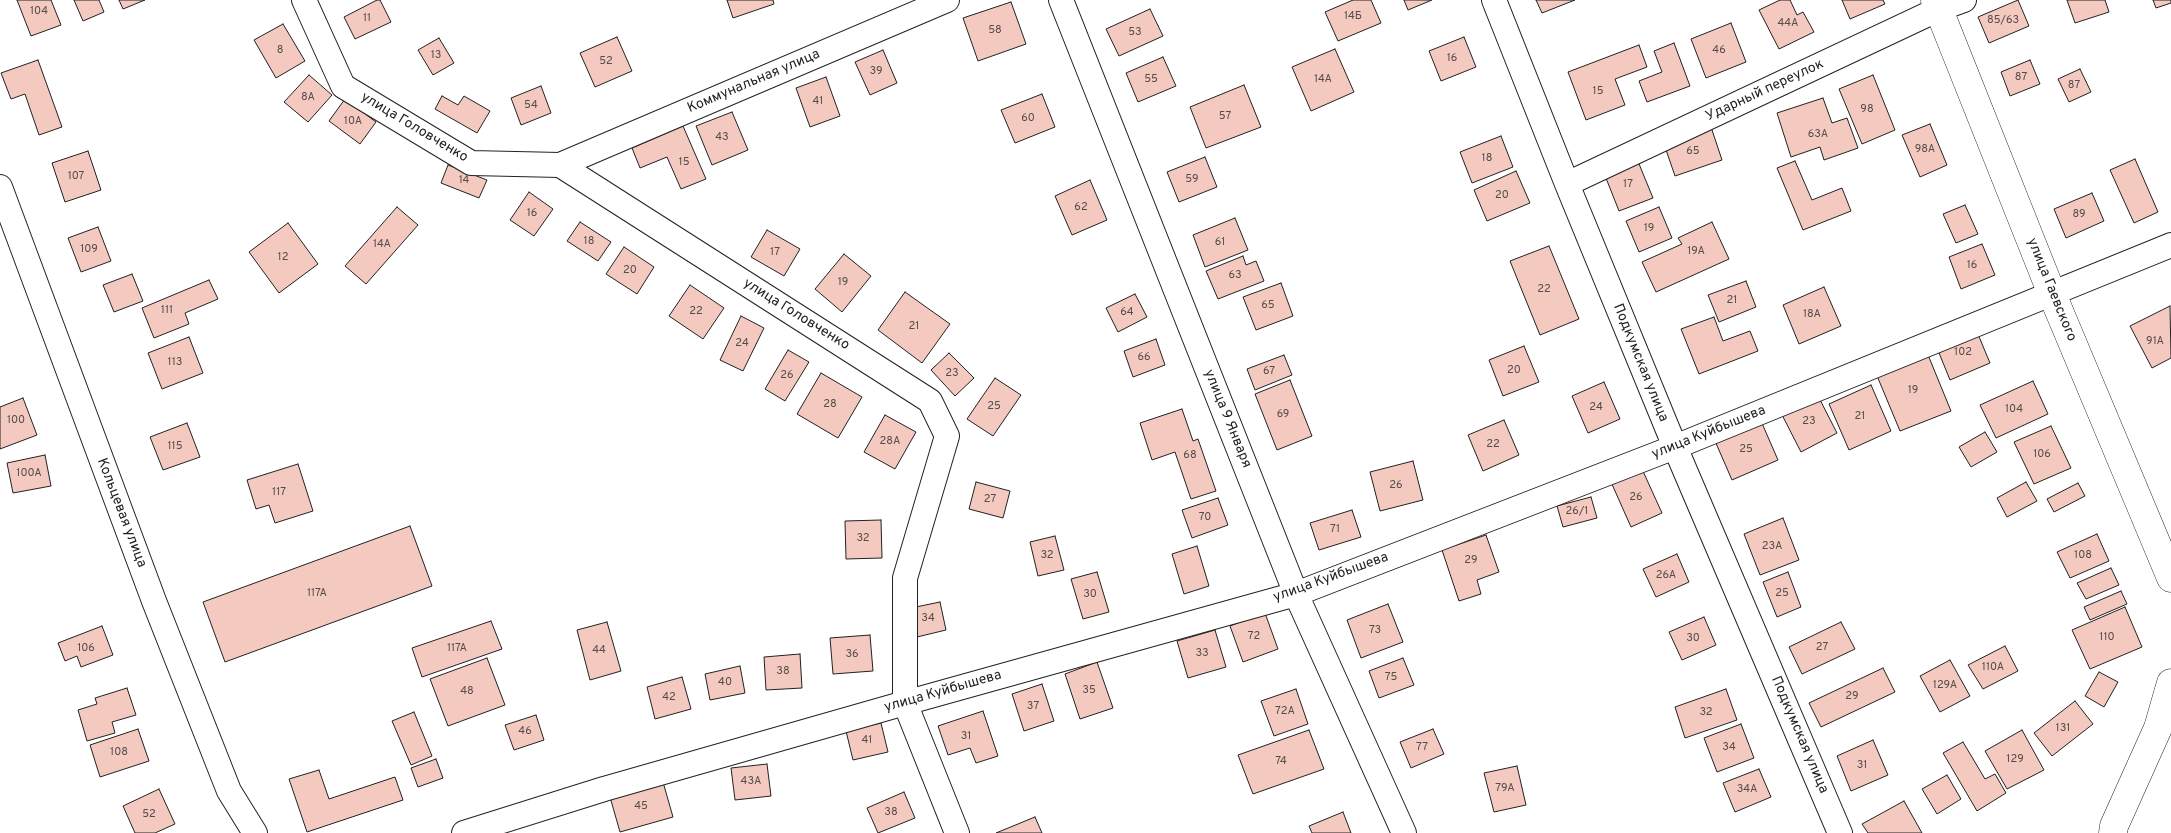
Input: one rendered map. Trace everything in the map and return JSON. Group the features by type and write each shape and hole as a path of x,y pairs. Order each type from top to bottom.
{"main road":[{"name":"улица Гаевского","path":"1946,3 2052,294 2171,578"},
{"path":"2113,833 2114,826 2158,728 2171,683"}],"street":[{"name":"улица Головченко","path":"304,0 343,86 471,163 560,165 930,400 947,436 906,578 906,702 957,833"},
{"name":"Коммунальная улица","path":"560,165 948,0"},
{"name":"улица 9 Января","path":"1062,0 1296,594 1404,833"},
{"name":"Подкумская улица","path":"1494,0 1675,447 1840,833"},
{"name":"Ударный переулок","path":"1567,184 1946,3"},
{"name":"Кольцевая улица","path":"0,187 158,610 229,791 255,833"},
{"name":"улица Куйбышева","path":"464,833 604,789 906,702 1296,594 1675,447 2171,245"}],"building":[{"path":"17,0 51,0 61,25 31,36"},
{"path":"74,0 99,0 104,12 83,21"},
{"path":"119,0 145,0 123,9"},
{"path":"380,0 391,22 355,39 344,17"},
{"path":"727,0 773,0 774,4 733,18"},
{"path":"1353,0 1371,0 1381,23 1338,41 1325,12"},
{"path":"1404,0 1432,0 1408,10"},
{"path":"1536,0 1575,0 1542,13"},
{"path":"1780,0 1790,0 1797,15 1803,12 1814,32 1779,49 1759,10"},
{"path":"1842,0 1883,0 1885,4 1850,19"},
{"path":"2018,0 2029,26 1989,43 1978,17"},
{"path":"2067,0 2105,0 2109,12 2075,23"},
{"path":"2153,0 2171,0 2171,3 2156,8"},
{"path":"1011,2 1026,44 978,61 963,18"},
{"path":"1150,9 1163,36 1119,56 1106,29"},
{"path":"1731,23 1746,62 1706,78 1691,39"},
{"path":"283,24 305,61 276,78 254,40"},
{"path":"617,37 632,71 595,87 580,53"},
{"path":"1464,37 1476,67 1441,81 1429,51"},
{"path":"439,38 454,63 433,75 418,50"},
{"path":"1674,43 1690,86 1647,102 1639,81 1662,72 1654,51"},
{"path":"1639,45 1647,67 1615,79 1625,105 1586,120 1568,72"},
{"path":"1335,49 1354,92 1311,111 1292,67"},
{"path":"883,50 897,83 870,95 855,62"},
{"path":"1163,57 1176,86 1138,102 1126,73"},
{"path":"38,60 62,127 39,135 25,94 11,99 1,73"},
{"path":"2030,60 2040,84 2010,96 2001,72"},
{"path":"2080,69 2091,92 2069,102 2058,79"},
{"path":"309,75 332,95 308,122 284,102"},
{"path":"1873,75 1895,130 1862,144 1839,89"},
{"path":"826,77 840,116 810,127 796,88"},
{"path":"1244,85 1261,127 1206,148 1190,107"},
{"path":"541,86 551,113 521,125 511,98"},
{"path":"1042,94 1055,127 1015,143 1001,110"},
{"path":"442,96 458,105 464,96 490,111 477,133 435,109"},
{"path":"1823,98 1832,123 1847,118 1858,148 1824,160 1820,147 1791,157 1777,113"},
{"path":"345,99 376,122 360,144 329,121"},
{"path":"732,112 748,150 712,165 696,126"},
{"path":"1930,124 1947,165 1920,177 1902,135"},
{"path":"683,126 706,179 681,189 667,157 640,168 632,148"},
{"path":"1711,127 1722,160 1675,176 1664,144"},
{"path":"1501,136 1513,167 1472,183 1460,152"},
{"path":"88,151 101,190 65,202 52,163"},
{"path":"1205,157 1217,187 1179,202 1167,172"},
{"path":"1637,159 1653,198 1619,211 1604,173"},
{"path":"2135,159 2158,212 2134,223 2110,170"},
{"path":"1795,161 1812,200 1842,188 1851,211 1803,230 1777,168"},
{"path":"448,165 487,180 479,198 441,183"},
{"path":"1516,171 1530,203 1487,221 1474,190"},
{"path":"1090,180 1107,220 1072,235 1055,196"},
{"path":"529,192 553,209 534,236 510,220"},
{"path":"2092,193 2104,221 2066,238 2054,209"},
{"path":"1965,205 1978,234 1956,243 1943,214"},
{"path":"397,207 418,225 366,284 345,266"},
{"path":"1659,207 1672,238 1639,252 1626,221"},
{"path":"1235,218 1248,250 1205,267 1193,235"},
{"path":"580,222 611,242 598,261 567,241"},
{"path":"1712,222 1729,259 1656,292 1642,262 1682,244 1678,238"},
{"path":"288,223 318,264 279,293 249,252"},
{"path":"98,227 111,261 81,272 68,238"},
{"path":"767,230 800,249 784,276 751,257"},
{"path":"1982,244 1995,275 1961,289 1949,257"},
{"path":"1549,246 1579,319 1540,335 1510,261"},
{"path":"624,247 654,267 637,294 606,274"},
{"path":"844,254 871,276 842,312 815,289"},
{"path":"1243,256 1246,265 1256,261 1264,281 1218,299 1206,271"},
{"path":"132,274 143,301 114,312 103,285"},
{"path":"209,280 218,299 185,313 189,324 154,338 142,308"},
{"path":"1746,281 1756,307 1719,322 1708,295"},
{"path":"1281,283 1293,316 1256,330 1243,297"},
{"path":"690,285 724,308 703,339 669,316"},
{"path":"1824,287 1841,326 1799,344 1783,305"},
{"path":"905,292 950,324 922,363 878,330"},
{"path":"1135,294 1147,317 1118,332 1106,308"},
{"path":"2170,306 2171,358 2152,368 2130,326"},
{"path":"741,316 764,328 743,371 720,360"},
{"path":"1714,317 1723,341 1750,331 1758,351 1699,374 1681,329"},
{"path":"1975,327 1990,363 1950,380 1935,343"},
{"path":"189,337 203,373 162,389 148,353"},
{"path":"1156,339 1165,365 1133,377 1124,351"},
{"path":"1524,346 1539,382 1503,396 1489,360"},
{"path":"788,350 809,362 785,401 765,389"},
{"path":"1926,350 1951,411 1900,431 1875,371"},
{"path":"949,353 974,378 955,396 931,370"},
{"path":"1284,355 1292,375 1255,390 1247,369"},
{"path":"821,373 862,397 838,438 797,414"},
{"path":"995,378 1021,395 993,436 967,419"},
{"path":"1290,380 1312,436 1277,450 1255,394"},
{"path":"2033,381 2048,414 1996,438 1980,405"},
{"path":"1604,382 1620,419 1588,433 1572,396"},
{"path":"1871,385 1891,431 1849,450 1829,404"},
{"path":"1816,392 1837,433 1801,452 1780,411"},
{"path":"23,398 37,435 0,449 0,407"},
{"path":"1182,409 1193,441 1198,439 1216,491 1191,499 1175,452 1152,460 1140,423"},
{"path":"885,415 916,432 895,469 864,452"},
{"path":"1504,420 1519,455 1483,471 1468,435"},
{"path":"1761,421 1778,460 1732,480 1715,441"},
{"path":"187,423 200,457 163,470 150,437"},
{"path":"2051,426 2071,468 2034,484 2014,442"},
{"path":"1985,432 1997,452 1971,467 1959,447"},
{"path":"45,455 51,486 13,493 7,463"},
{"path":"1413,461 1423,500 1380,511 1370,472"},
{"path":"298,464 313,511 275,523 269,505 256,509 247,480"},
{"path":"1642,469 1662,513 1631,527 1611,482"},
{"path":"976,482 1010,491 1003,518 969,509"},
{"path":"2026,482 2037,501 2007,517 1997,498"},
{"path":"2078,483 2085,496 2054,512 2047,499"},
{"path":"1591,497 1597,518 1563,527 1557,506"},
{"path":"1218,498 1228,525 1192,538 1182,510"},
{"path":"1352,510 1361,537 1319,550 1310,523"},
{"path":"1783,518 1799,560 1760,575 1744,534"},
{"path":"881,520 882,558 846,559 845,521"},
{"path":"410,526 432,586 225,662 203,602"},
{"path":"2097,534 2109,561 2070,578 2057,552"},
{"path":"1486,535 1499,572 1477,580 1481,594 1459,601 1442,550"},
{"path":"1055,536 1064,570 1038,576 1030,542"},
{"path":"1197,546 1209,586 1184,594 1172,554"},
{"path":"1677,554 1689,582 1656,597 1643,569"},
{"path":"2111,568 2119,585 2086,599 2077,583"},
{"path":"1097,572 1109,612 1083,619 1071,579"},
{"path":"1788,572 1801,607 1777,617 1763,582"},
{"path":"2121,591 2127,604 2090,620 2084,607"},
{"path":"940,602 946,630 917,637 911,608"},
{"path":"1388,604 1403,642 1361,658 1347,620"},
{"path":"2125,607 2142,647 2090,669 2072,630"},
{"path":"1265,613 1278,649 1243,662 1230,626"},
{"path":"1704,617 1716,645 1682,660 1669,632"},
{"path":"491,621 502,649 422,677 412,648"},
{"path":"607,622 621,671 590,680 577,630"},
{"path":"1841,622 1855,649 1802,674 1789,647"},
{"path":"102,626 113,655 81,667 77,656 65,661 58,643"},
{"path":"1215,630 1226,667 1188,678 1177,641"},
{"path":"870,635 873,671 833,674 830,638"},
{"path":"2005,646 2018,671 1983,689 1968,665"},
{"path":"800,654 802,688 766,690 764,657"},
{"path":"487,658 505,705 448,726 430,679"},
{"path":"1403,658 1414,685 1379,698 1369,671"},
{"path":"1950,660 1970,696 1940,712 1920,676"},
{"path":"1097,662 1113,708 1080,719 1065,674"},
{"path":"740,666 745,693 710,700 705,674"},
{"path":"1883,668 1895,692 1821,727 1809,703"},
{"path":"2099,672 2118,682 2104,707 2085,696"},
{"path":"682,677 691,709 655,719 647,687"},
{"path":"1042,684 1054,721 1024,731 1012,694"},
{"path":"127,688 136,715 112,722 115,733 87,741 78,710 97,704 95,698"},
{"path":"1296,689 1308,724 1274,736 1261,701"},
{"path":"1726,689 1737,720 1685,738 1675,707"},
{"path":"2075,701 2093,724 2052,756 2034,733"},
{"path":"983,711 998,756 976,763 970,748 948,755 938,726"},
{"path":"414,712 432,756 411,765 392,721"},
{"path":"536,715 544,740 514,750 505,725"},
{"path":"881,723 888,752 853,760 846,731"},
{"path":"1741,724 1754,758 1717,772 1704,738"},
{"path":"138,729 149,761 100,777 90,745"},
{"path":"1433,729 1444,754 1411,768 1400,742"},
{"path":"1309,730 1324,769 1253,794 1238,755"},
{"path":"2022,730 2044,770 2007,789 1985,751"},
{"path":"1873,740 1888,775 1851,791 1837,756"},
{"path":"1963,742 1985,779 1995,774 2006,793 1977,811 1943,753"},
{"path":"436,759 443,778 418,787 411,768"},
{"path":"767,764 771,796 735,800 731,768"},
{"path":"1517,766 1526,805 1494,812 1484,773"},
{"path":"1759,769 1771,797 1735,812 1723,783"},
{"path":"319,770 329,799 395,777 403,800 307,832 289,779"},
{"path":"1947,775 1961,799 1937,814 1922,789"},
{"path":"663,782 673,817 620,832 610,797"},
{"path":"159,789 175,824 155,833 135,833 123,806"},
{"path":"904,792 915,818 878,833 867,808"},
{"path":"1904,801 1922,833 1868,833 1862,824"},
{"path":"1343,812 1351,833 1312,833 1309,826"},
{"path":"1035,817 1042,833 996,833"}]}
